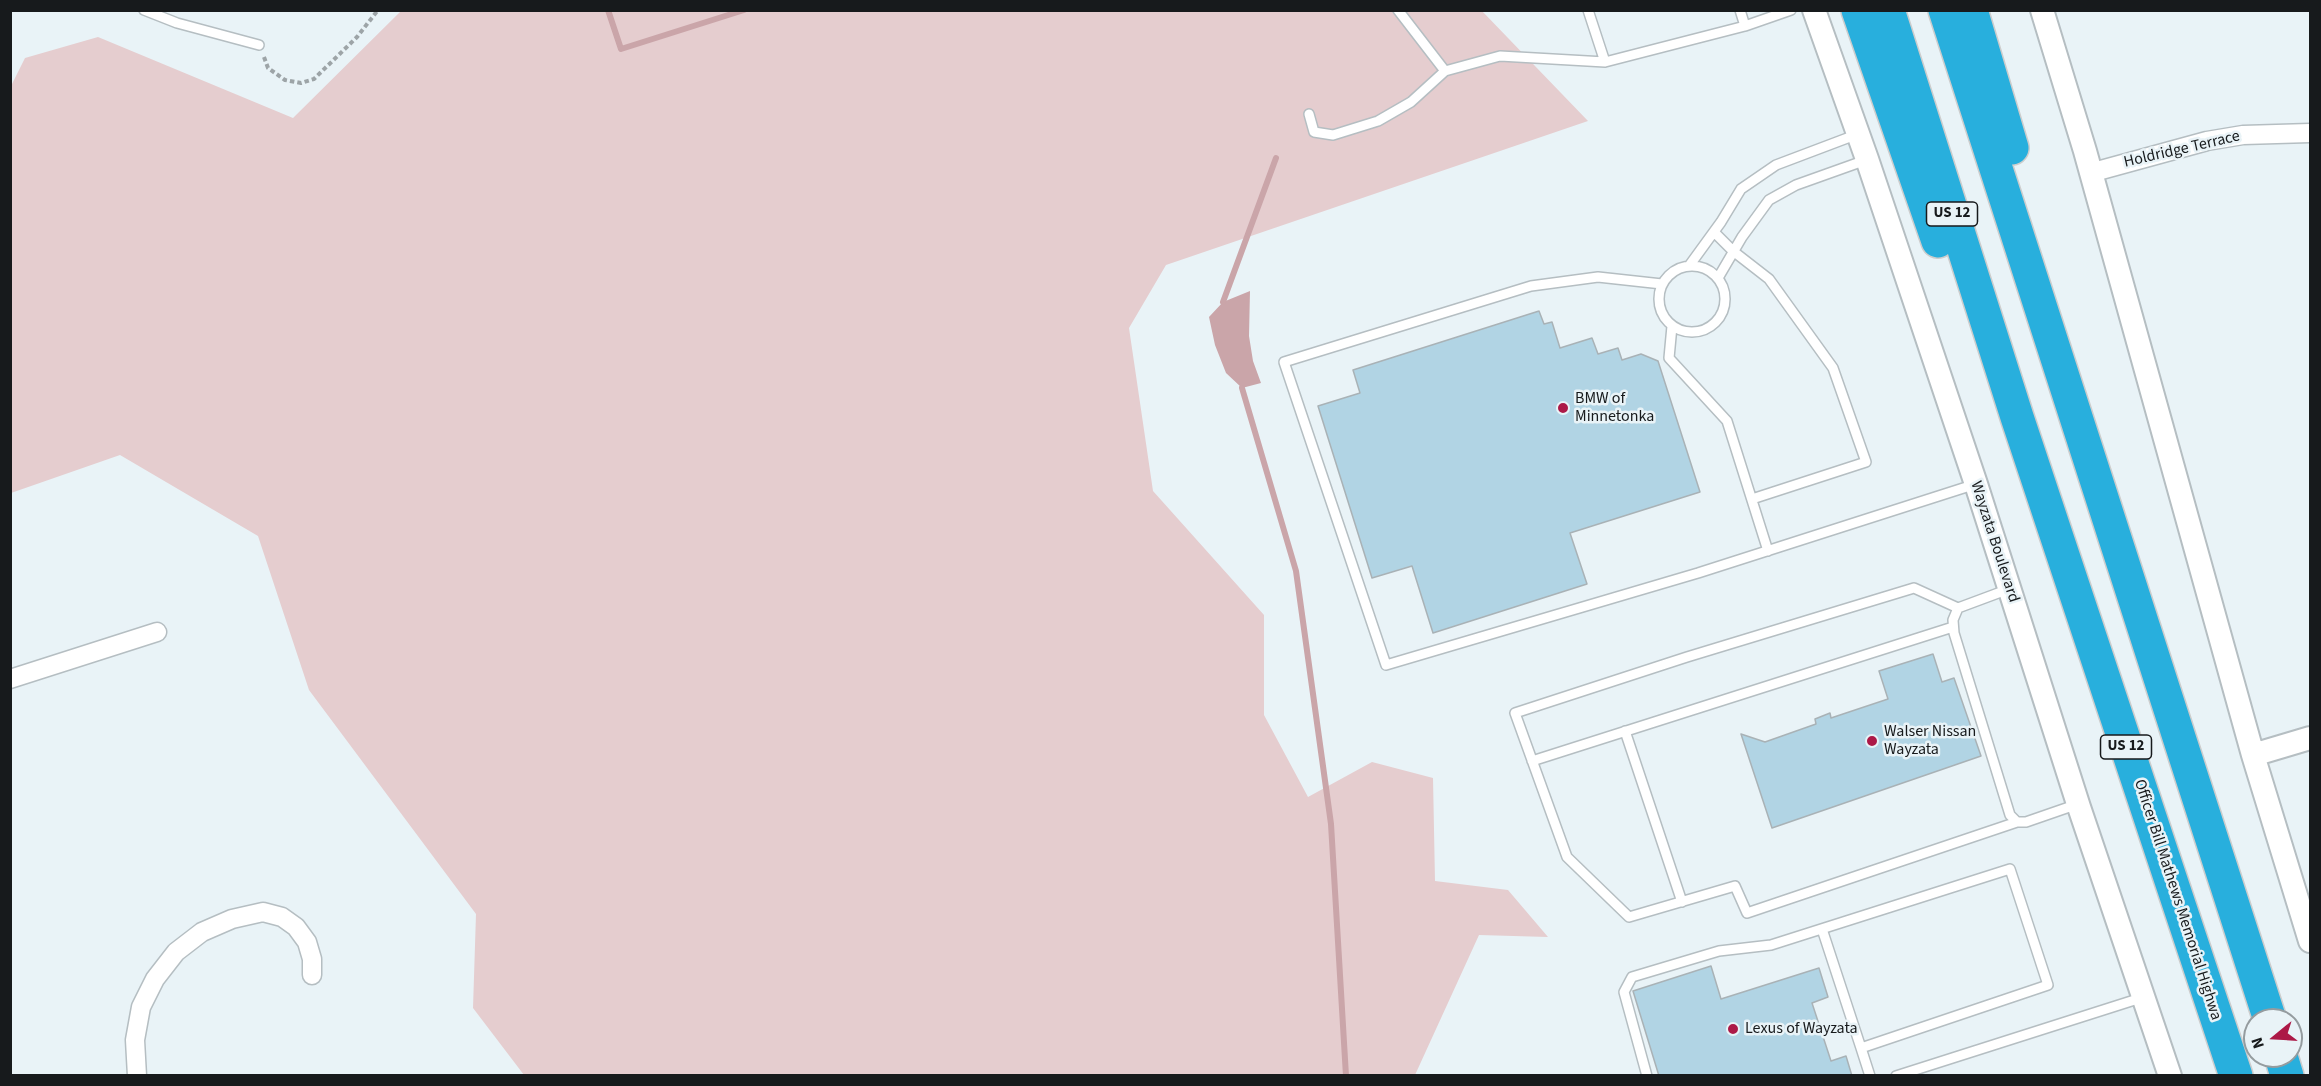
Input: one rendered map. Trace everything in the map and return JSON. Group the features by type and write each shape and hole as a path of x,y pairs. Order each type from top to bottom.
{"highway":[{"path":"1858,10 1966,323 2017,417"},
{"name":"US 12","path":"1888,10 2017,417"},
{"path":"1945,10 2266,1008"},
{"path":"1971,10 2017,162 2060,370"},
{"name":"Officer Bill Mathews Memorial Highwa","path":"2017,417 2236,1076"}],"street":[{"name":"Wayzata Boulevard","path":"1814,10 1867,159 1976,484 2078,804 2170,1076"},
{"path":"2042,10 2253,755 2310,941"},
{"name":"Holdridge Terrace","path":"2090,173 2207,141 2243,135 2310,133"},
{"path":"10,679 157,632"},
{"path":"2253,755 2310,738"},
{"path":"137,1076 135,1040 141,1007 155,979 176,952 202,932 232,919 263,912 282,917 296,927 307,942 312,959 312,975"}],"lane":[{"path":"144,10 177,23 259,45"},
{"path":"1398,10 1445,71"},
{"path":"1588,10 1605,62"},
{"path":"1740,10 1745,26"},
{"path":"1309,114 1314,132 1332,135 1378,121 1411,102 1445,71 1500,56 1605,62 1745,26 1791,10"},
{"path":"1689,266 1741,189 1776,165 1858,134"},
{"path":"1718,278 1733,251 1769,200 1796,184 1867,159"},
{"path":"1714,232 1733,251 1769,279 1833,368 1866,462 1752,498"},
{"path":"1689,266 1701,267 1718,278 1724,288 1726,298 1720,319 1712,327 1702,332 1681,331 1664,318 1659,307 1659,296 1662,284 1669,275 1689,266"},
{"path":"1662,284 1598,277 1531,286 1284,362 1386,665 1768,551 1976,484"},
{"path":"1672,326 1669,358 1727,421 1768,551"},
{"path":"2009,588 1958,608 1914,588 1686,657 1515,713 1566,856 1629,917 1735,886 1747,913 2017,822 2026,822 2078,804"},
{"path":"1958,608 1953,627 2010,815 2017,822"},
{"path":"1532,761 1953,627"},
{"path":"1625,731 1682,902"},
{"path":"1647,1076 1624,992 1632,977 1719,951 1771,945 2010,869 2048,985 1861,1048"},
{"path":"1822,929 1870,1076"},
{"path":"1896,1076 2144,997"}],"path":[{"path":"259,45 268,68 285,80 301,83 314,79 357,37 378,10"}],"shaded area":[{"path":"401,11 1482,11 1588,121 1166,265 1129,328 1153,491 1264,615 1264,715 1308,797 1372,762 1433,778 1435,881 1508,890 1548,937 1479,935 1415,1075 524,1075 473,1008 476,914 309,690 258,536 120,455 11,493 11,86 25,58 98,37 293,118"},
{"path":"1250,291 1249,336 1253,361 1261,383 1242,388 1226,373 1215,345 1209,317 1223,302"}],"building":[{"path":"1539,311 1544,324 1552,322 1560,348 1592,338 1598,354 1618,348 1622,360 1641,354 1658,361 1700,492 1570,533 1587,584 1433,633 1412,566 1372,578 1318,406 1360,393 1353,370"},
{"name":"Walser Nissan Wayzata","path":"1933,654 1942,682 1954,678 1981,756 1772,828 1741,734 1765,742 1816,724 1815,719 1830,713 1831,718 1888,699 1879,671"},
{"name":"Lexus of Wayzata","path":"1711,966 1721,999 1819,968 1828,997 1812,1003 1831,1061 1846,1056 1852,1076 1659,1076 1633,991"}],"waterway":[{"path":"608,10 621,49 744,10"},
{"path":"1223,302 1276,158"},
{"path":"1242,388 1296,571 1331,824 1346,1076"}],"place":[{"name":"BMW of Minnetonka","path":"1563,408"},
{"name":"Walser Nissan Wayzata","path":"1872,741"},
{"name":"Lexus of Wayzata","path":"1733,1029"}]}
